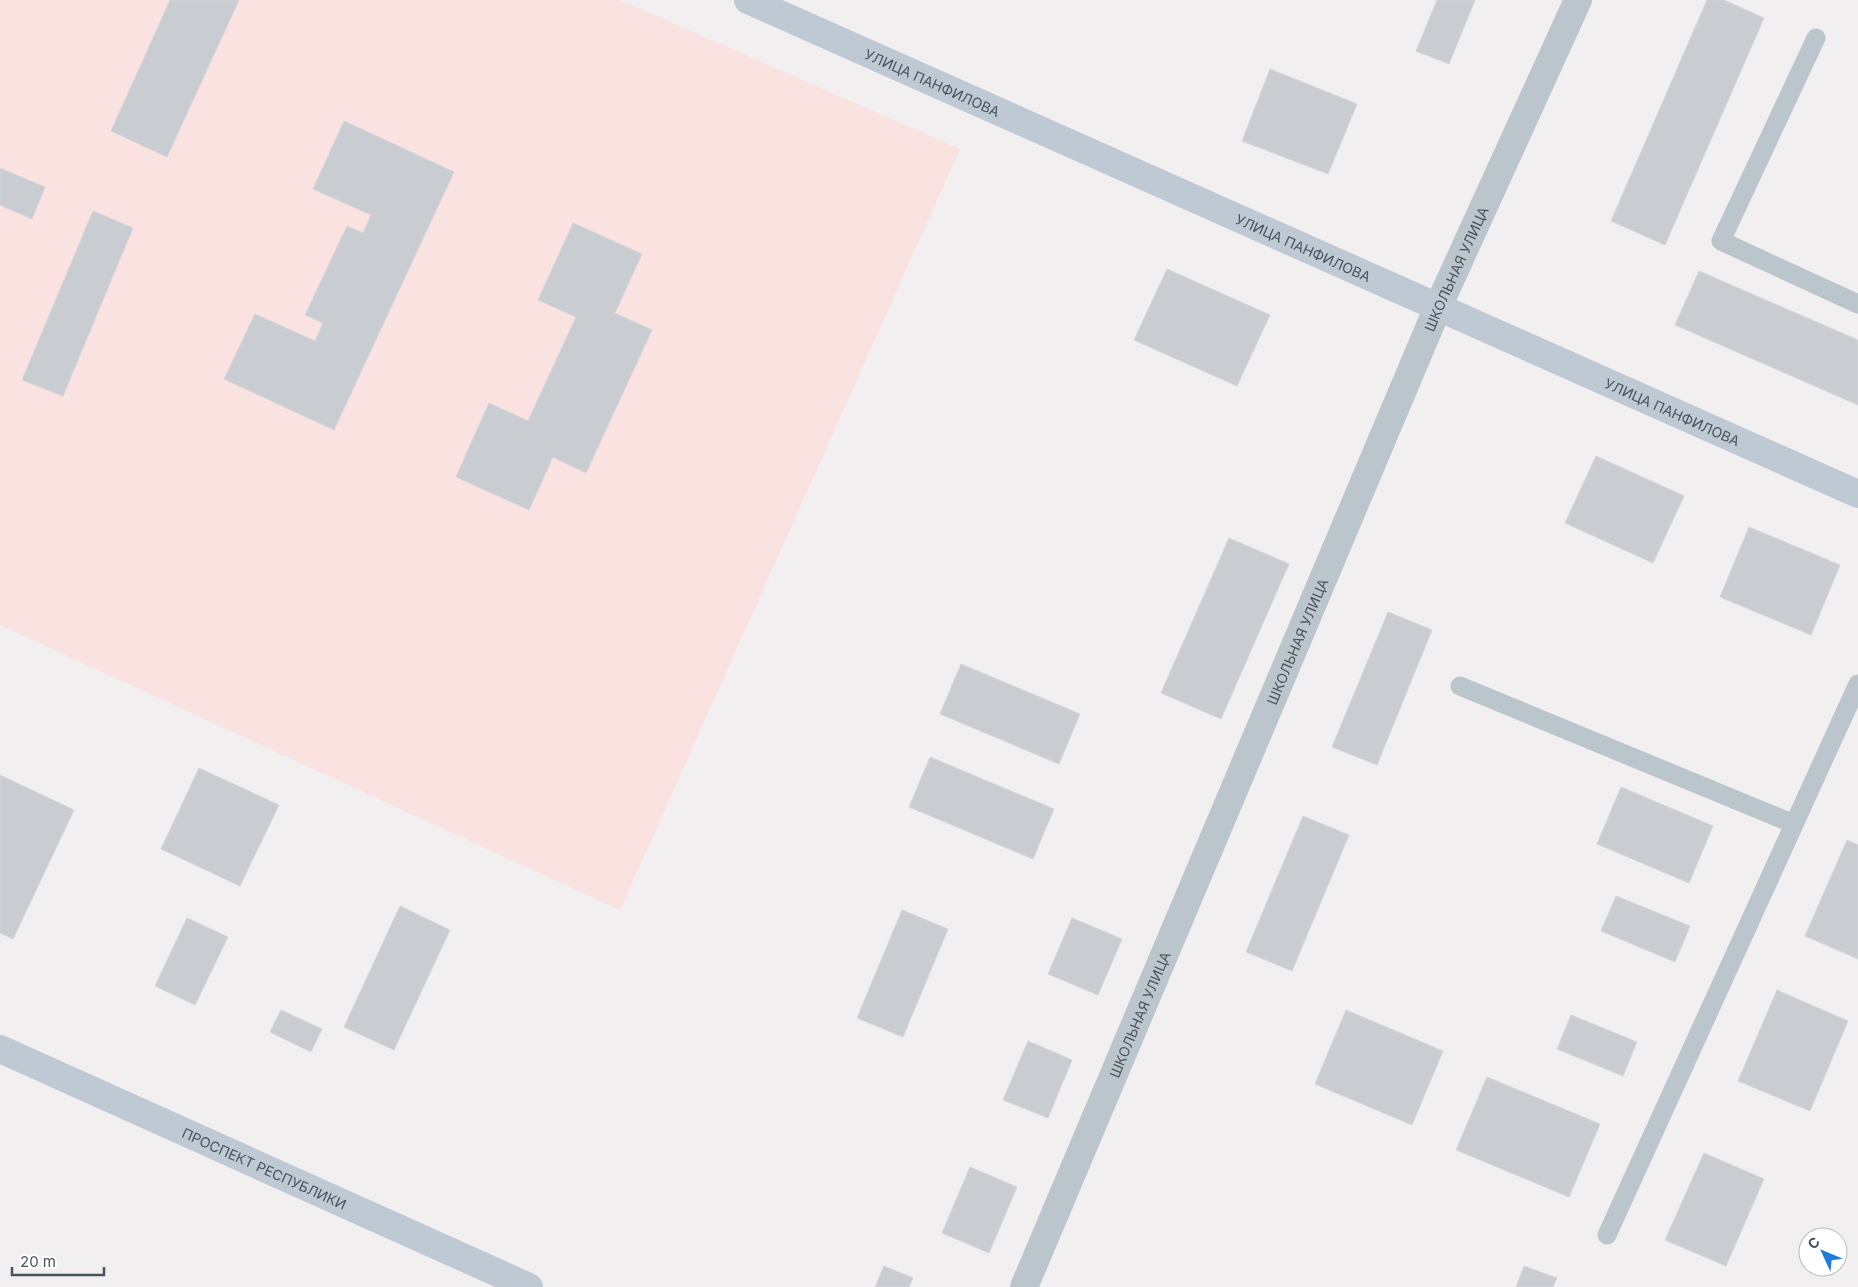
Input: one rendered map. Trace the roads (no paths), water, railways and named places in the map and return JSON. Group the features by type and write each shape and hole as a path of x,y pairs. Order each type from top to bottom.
{"street":[{"name":"УЛИЦА ПАНФИЛОВА","path":"748,0 1858,494"},
{"name":"ШКОЛЬНАЯ УЛИЦА","path":"1024,1287 1438,307 1578,0"},
{"name":"ПРОСПЕКТ РЕСПУБЛИКИ","path":"0,1049 530,1287"}],"lane":[{"path":"1816,38 1721,241 1858,304"},
{"path":"1607,1235 1858,684"},
{"path":"1460,686 1794,824"}]}
